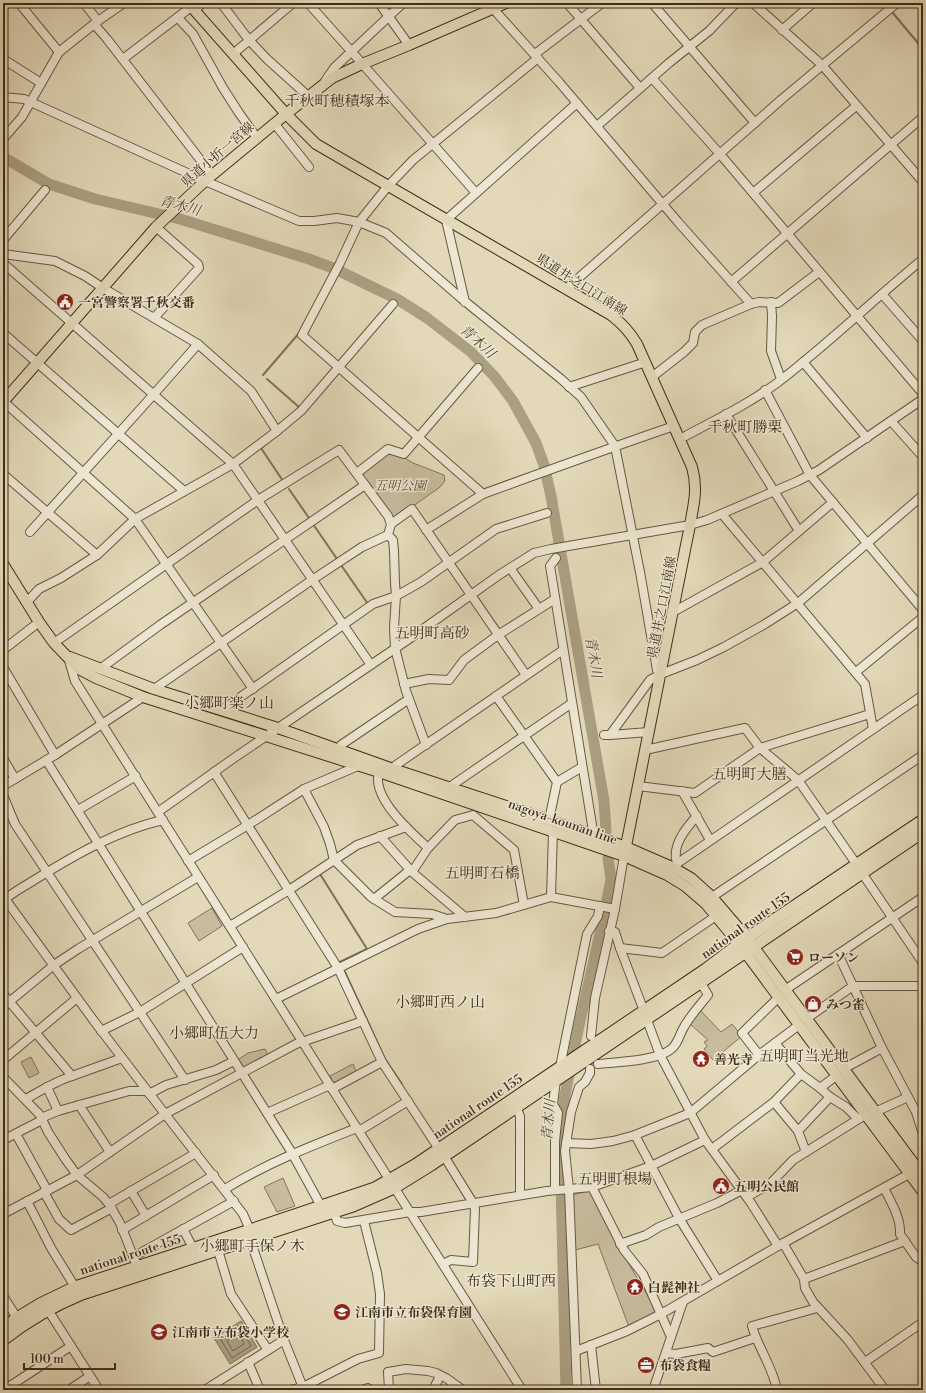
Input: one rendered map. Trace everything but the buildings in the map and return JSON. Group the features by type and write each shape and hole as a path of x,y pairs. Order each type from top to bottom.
{"highway":[{"name":"national route 155","path":"860,869 923,820"},
{"name":"national route 155","path":"646,1015 706,969 746,945 860,869 923,832"},
{"name":"national route 155","path":"3,1329 17,1318 40,1304 135,1261 250,1235 334,1212 359,1203 392,1184 441,1152 646,1015 701,983 746,945"},
{"name":"national route 155","path":"441,1152 516,1107 559,1073"},
{"name":"national route 155","path":"3,1340 23,1325 63,1302 88,1292 218,1250 250,1235 321,1206 375,1188 392,1184"}],"main road":[{"name":"県道小折一宮線","path":"3,402 158,225 208,178 308,96 332,78 362,64 409,46 490,6 506,3"},
{"name":"県道井之口江南線","path":"191,7 286,114 316,144 622,323 638,344 692,467 695,476 696,489 625,852"},
{"name":"nagoya-kounan line","path":"3,564 38,622 54,643 79,669 96,678 143,697 379,772 553,832 675,865 712,897 840,1072 866,1115 918,1171 923,1192"},
{"name":"nagoya-kounan line","path":"68,657 154,689 278,728 393,769 549,820 594,837 625,852 685,886 706,904 716,916 746,945"}],"street":[{"path":"19,3 59,52"},
{"path":"84,3 96,23 208,178"},
{"path":"123,60 191,7 203,3"},
{"path":"221,3 249,40 267,59 308,96"},
{"path":"233,54 293,3"},
{"path":"308,3 476,193"},
{"path":"379,3 409,46"},
{"path":"322,85 334,68 403,3"},
{"path":"567,3 582,18 640,88"},
{"path":"483,494 302,335 359,222 388,186 413,160 536,56 602,3"},
{"path":"652,3 755,123"},
{"path":"597,126 709,31 736,3"},
{"path":"753,3 822,65 923,182"},
{"path":"782,30 813,3"},
{"path":"566,289 662,203 822,65 897,3"},
{"path":"3,138 22,117 59,52 123,4"},
{"path":"490,6 536,56 751,304"},
{"path":"178,18 193,34 223,88 257,138"},
{"path":"3,59 41,83"},
{"path":"652,78 720,154 923,394"},
{"path":"3,97 24,99 208,178 299,221 337,218 359,222 386,233 465,302 569,387 581,398 615,446 640,572 657,670 661,674"},
{"path":"465,302 446,220 577,103"},
{"path":"753,193 856,106"},
{"path":"731,282 923,117"},
{"path":"274,123 309,167"},
{"path":"3,240 45,190"},
{"path":"154,318 199,268 198,264 158,225"},
{"path":"3,254 55,261 86,276 103,288 198,344 251,391 277,431"},
{"path":"680,439 726,414 781,379 803,362 923,258"},
{"path":"3,263 233,464 371,665"},
{"path":"652,377 693,343 695,332 702,326 751,304 759,302 778,303 819,272"},
{"path":"882,294 923,341"},
{"path":"771,302 771,351 781,379"},
{"path":"27,602 39,589 61,578 97,555 135,519 233,464 277,431 301,411 393,304"},
{"path":"3,333 184,491"},
{"path":"30,532 198,344"},
{"path":"569,387 646,362"},
{"path":"803,362 867,438"},
{"path":"357,473 388,449 404,454 478,368"},
{"path":"765,390 810,475 923,610"},
{"path":"158,812 266,736 371,665 470,594 534,553 707,520 819,470 923,399"},
{"path":"3,402 84,472 135,519 253,689"},
{"path":"726,414 799,531"},
{"path":"891,421 923,457"},
{"path":"426,530 483,494 674,426"},
{"path":"54,643 258,500 339,450 388,516 391,524 388,535 362,547 154,689"},
{"path":"3,474 97,555"},
{"path":"100,669 284,539 365,484"},
{"path":"649,732 607,735 650,680 661,674 698,660 724,647 766,624 798,603 923,495"},
{"path":"673,612 762,562 833,502"},
{"path":"391,524 412,510 526,675"},
{"path":"222,710 342,624 373,604 396,596 449,562 496,529 548,513"},
{"path":"722,514 865,684 873,729"},
{"path":"388,535 393,540 394,551 396,596 394,627 395,648 404,684 426,745"},
{"path":"556,558 550,566 594,837"},
{"path":"510,568 539,609"},
{"path":"404,684 429,679 448,680 464,660 498,634 555,598"},
{"path":"856,672 923,617"},
{"path":"3,650 38,622"},
{"path":"393,769 564,650"},
{"path":"68,657 75,681 522,1390"},
{"path":"3,667 55,755"},
{"path":"697,816 686,829 679,841 674,855 675,865 923,695"},
{"path":"496,696 557,782 549,820"},
{"path":"3,786 55,755 143,697"},
{"path":"339,750 341,746 409,699"},
{"path":"451,788 451,786 572,703"},
{"path":"638,786 695,793 760,748 870,714"},
{"path":"645,750 745,728 760,748 798,780 923,963"},
{"path":"712,897 923,755"},
{"path":"3,758 16,778"},
{"path":"46,760 292,1153 321,1206"},
{"path":"188,861 248,826 304,789 358,766"},
{"path":"557,782 582,767"},
{"path":"214,772 338,968 382,1062 473,1203 475,1209 474,1262 451,1260 443,1264"},
{"path":"379,772 377,780 382,794 392,811 428,848"},
{"path":"78,810 136,776"},
{"path":"304,789 324,827 334,860 374,899 395,912 432,914 447,919"},
{"path":"682,791 710,840"},
{"path":"3,795 14,824 185,1080"},
{"path":"486,826 490,810"},
{"path":"374,899 411,871 428,848 455,820 473,815 514,850 524,905"},
{"path":"163,820 149,823 99,844 4,899 148,1093 225,1189 243,1214 284,1340 303,1389"},
{"path":"230,926 289,890 357,845 406,827"},
{"path":"551,897 553,832"},
{"path":"380,836 411,871 465,917"},
{"path":"591,1036 595,998 609,931 607,907 625,852"},
{"path":"6,1004 54,965 92,940 198,877"},
{"path":"276,999 418,928 447,919 496,913 551,897 607,907"},
{"path":"759,1055 742,1033 782,994 838,954 923,897"},
{"path":"556,1190 554,1141 558,1113 552,1104 587,934 598,916 607,907"},
{"path":"620,948 662,953 716,916"},
{"path":"609,931 615,932 660,1055 705,1140 804,1279 805,1288 817,1308 848,1340 885,1390"},
{"path":"101,1031 140,1012 243,947"},
{"path":"838,954 882,1048 908,1097 919,1111 923,1134"},
{"path":"598,1064 621,1062 660,1055 670,1050 676,1044 684,1026 708,995 701,983"},
{"path":"566,1143 591,1144 635,1135 690,1113 759,1055 854,986 923,986"},
{"path":"3,994 6,1004 36,1032 72,1076"},
{"path":"3,1060 77,998"},
{"path":"3,1214 77,1174 165,1114 303,1041 363,1021"},
{"path":"775,1043 801,1074 820,1088 830,1098 846,1107 866,1115"},
{"path":"820,1088 840,1072 882,1048"},
{"path":"26,1100 72,1076 122,1058"},
{"path":"3,1140 58,1111 129,1092 148,1093 216,1070 234,1060"},
{"path":"267,1113 331,1087 382,1062"},
{"path":"577,1390 565,1151 571,1112 578,1087 585,1082 590,1073 590,1069"},
{"path":"712,1149 774,1102 801,1074"},
{"path":"3,1077 26,1100 42,1119 48,1132 77,1174 104,1197 122,1230 135,1261 182,1229 234,1201"},
{"path":"47,1088 58,1111"},
{"path":"747,1197 771,1183 793,1160 866,1115 908,1097"},
{"path":"798,1131 830,1098"},
{"path":"225,1189 249,1174 292,1153 358,1130 408,1101"},
{"path":"774,1102 798,1131 806,1152"},
{"path":"78,1105 110,1152"},
{"path":"516,1107 520,1116 520,1195"},
{"path":"16,1134 59,1219 71,1230 131,1191 196,1153"},
{"path":"635,1135 679,1218 718,1281"},
{"path":"334,1212 338,1221 345,1223 520,1195 592,1187 651,1166 705,1140"},
{"path":"576,1351 627,1331 662,1314 780,1245 918,1171"},
{"path":"122,1230 214,1175"},
{"path":"592,1187 620,1244 643,1274 671,1337"},
{"path":"884,1188 895,1211 900,1227 900,1234 916,1257 923,1262"},
{"path":"620,1244 646,1235 659,1227 718,1203 742,1190"},
{"path":"131,1191 146,1216"},
{"path":"27,1201 51,1248 75,1287"},
{"path":"290,1390 303,1389 358,1359 380,1354 380,1294 377,1273 364,1221"},
{"path":"182,1229 193,1248"},
{"path":"804,1279 905,1241"},
{"path":"218,1250 231,1294 268,1350"},
{"path":"3,1296 17,1318"},
{"path":"653,1390 683,1302"},
{"path":"777,1390 774,1378 755,1338 752,1326 817,1308"},
{"path":"48,1310 99,1390"},
{"path":"864,1362 923,1322"},
{"path":"666,1352 676,1354 708,1348 713,1352 755,1338"},
{"path":"205,1390 284,1340"},
{"path":"591,1345 596,1390"},
{"path":"6,1387 71,1346"},
{"path":"248,1362 260,1390"},
{"path":"389,1390 388,1372 419,1369 436,1373 463,1390"},
{"path":"68,1390 90,1376"},
{"path":"433,1390 440,1376"},
{"path":"363,1390 368,1388 370,1390"}],"green space":[{"name":"五明公園","path":"389,453 403,457 413,463 444,475 445,481 440,487 395,519 361,474"},
{"path":"212,908 222,926 199,941 188,923"},
{"path":"700,1010 721,1032 732,1024 742,1036 713,1060 704,1049 707,1046 704,1042 708,1040 690,1024"},
{"path":"265,1049 269,1057 244,1071 236,1061 248,1053"},
{"path":"31,1057 39,1073 29,1078 21,1062"},
{"path":"353,1064 357,1073 339,1083 333,1082 330,1076"},
{"path":"283,1178 295,1206 277,1212 264,1187"},
{"path":"591,1190 620,1249 658,1313 629,1327 598,1244 575,1250 572,1195"}],"water":[{"path":"241,1321 257,1347 230,1364 214,1338"}],"waterway":[{"path":"884,3 887,7"},
{"path":"892,12 923,49"},
{"name":"青木川","path":"3,157 49,184 95,199 180,219 309,259 333,268 397,299 427,318 471,352 494,376 513,401 536,443 544,465 551,496 604,801 606,831"},
{"path":"263,375 300,332"},
{"path":"267,379 300,408"},
{"path":"264,446 261,448 283,481"},
{"path":"289,489 309,518"},
{"path":"313,524 337,559"},
{"path":"341,565 368,604 366,605"},
{"name":"青木川","path":"566,1390 560,1142 564,1113 564,1100 611,879 608,858"},
{"path":"320,874 367,949 340,962"},
{"path":"345,972 385,1059 402,1084"}],"tunnel":[{"path":"590,1064 598,1064"}],"place":[{"name":"一宮警察署千秋交番","path":"65,302"},
{"name":"ローソン","path":"795,957"},
{"name":"みつ雀","path":"813,1004"},
{"name":"善光寺","path":"701,1059"},
{"name":"五明公民館","path":"721,1186"},
{"name":"白髭神社","path":"635,1287"},
{"name":"江南市立布袋保育園","path":"342,1312"},
{"name":"江南市立布袋小学校","path":"159,1332"},
{"name":"布袋食糧","path":"646,1365"}],"district":[{"name":"千秋町穂積塚本","path":"337,101"},
{"name":"千秋町勝栗","path":"745,427"},
{"name":"五明町高砂","path":"432,633"},
{"name":"小郷町楽ノ山","path":"229,703"},
{"name":"五明町大膳","path":"749,774"},
{"name":"五明町石橋","path":"482,873"},
{"name":"小郷町西ノ山","path":"440,1002"},
{"name":"小郷町伍大力","path":"214,1033"},
{"name":"五明町当光地","path":"804,1056"},
{"name":"五明町根場","path":"615,1179"},
{"name":"小郷町手保ノ木","path":"252,1246"},
{"name":"布袋下山町西","path":"511,1281"}]}
